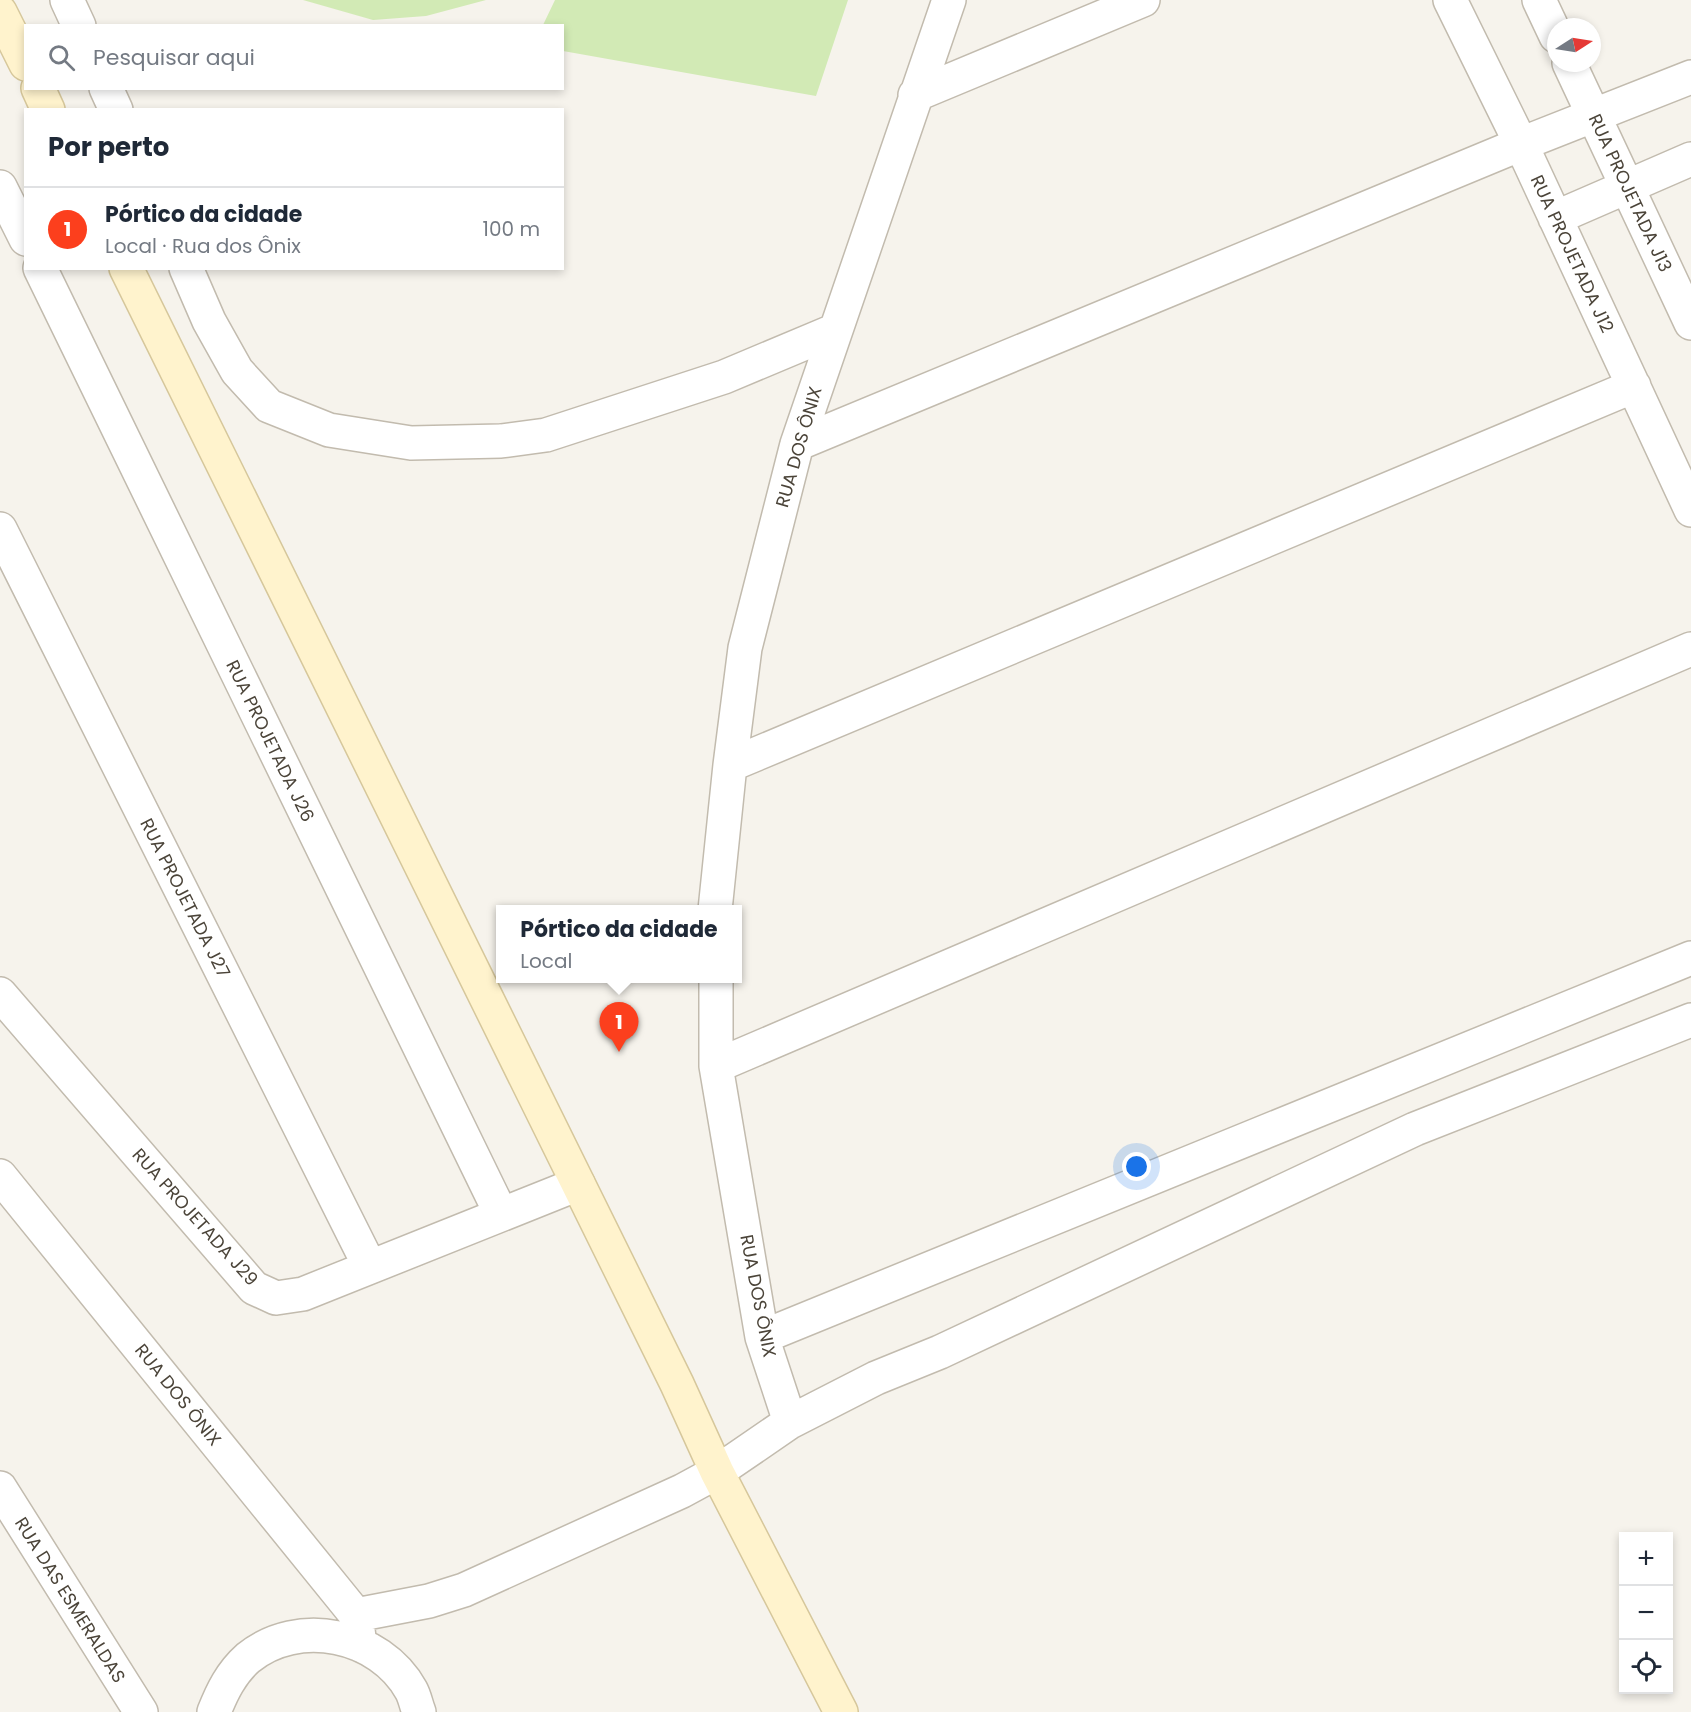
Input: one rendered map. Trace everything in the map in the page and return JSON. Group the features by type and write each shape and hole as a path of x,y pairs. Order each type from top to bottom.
{"main road":[{"path":"0,12 24,60"},
{"path":"39,90 47,108"},
{"path":"127,270 578,1184 717,1472 841,1712"}],"street":[{"path":"68,0 78,24"},
{"name":"RUA DOS ÔNIX","path":"715,905 745,648 797,444 915,95 950,0"},
{"path":"915,95 1143,0"},
{"name":"RUA PROJETADA J12","path":"1450,0 1556,218 1691,510"},
{"path":"1539,0 1548,18"},
{"name":"RUA PROJETADA J13","path":"1573,72 1691,323"},
{"path":"797,444 1521,144 1691,77"},
{"path":"107,90 115,108"},
{"path":"1556,218 1691,159"},
{"path":"0,187 24,235"},
{"name":"RUA PROJETADA J26","path":"41,270 501,1214"},
{"path":"187,270 209,321 237,371 269,406 329,430 411,443 501,441 546,435 724,378 836,330"},
{"path":"730,765 1634,386"},
{"name":"RUA PROJETADA J27","path":"0,529 370,1267"},
{"path":"716,1066 1691,649"},
{"path":"762,1337 1691,958"},
{"name":"RUA DOS ÔNIX","path":"716,983 716,1066 762,1337 790,1422"},
{"name":"RUA PROJETADA J29","path":"0,994 254,1288 276,1298 303,1294 578,1184"},
{"path":"214,1712 226,1683 248,1658 276,1642 309,1634 341,1637 464,1590 682,1491 717,1472 790,1422 876,1378 940,1352 1415,1130 1691,1020"},
{"name":"RUA DOS ÔNIX","path":"0,1176 358,1630"},
{"name":"RUA DAS ESMERALDAS","path":"0,1488 141,1712"},
{"path":"358,1630 412,1691 419,1712"}],"green space":[{"path":"303,0 486,0 426,16 373,20"},
{"path":"555,0 848,0 816,96 564,51 564,24 543,24"}],"place":[{"name":"Pórtico da cidade","path":"619,1052"}]}
